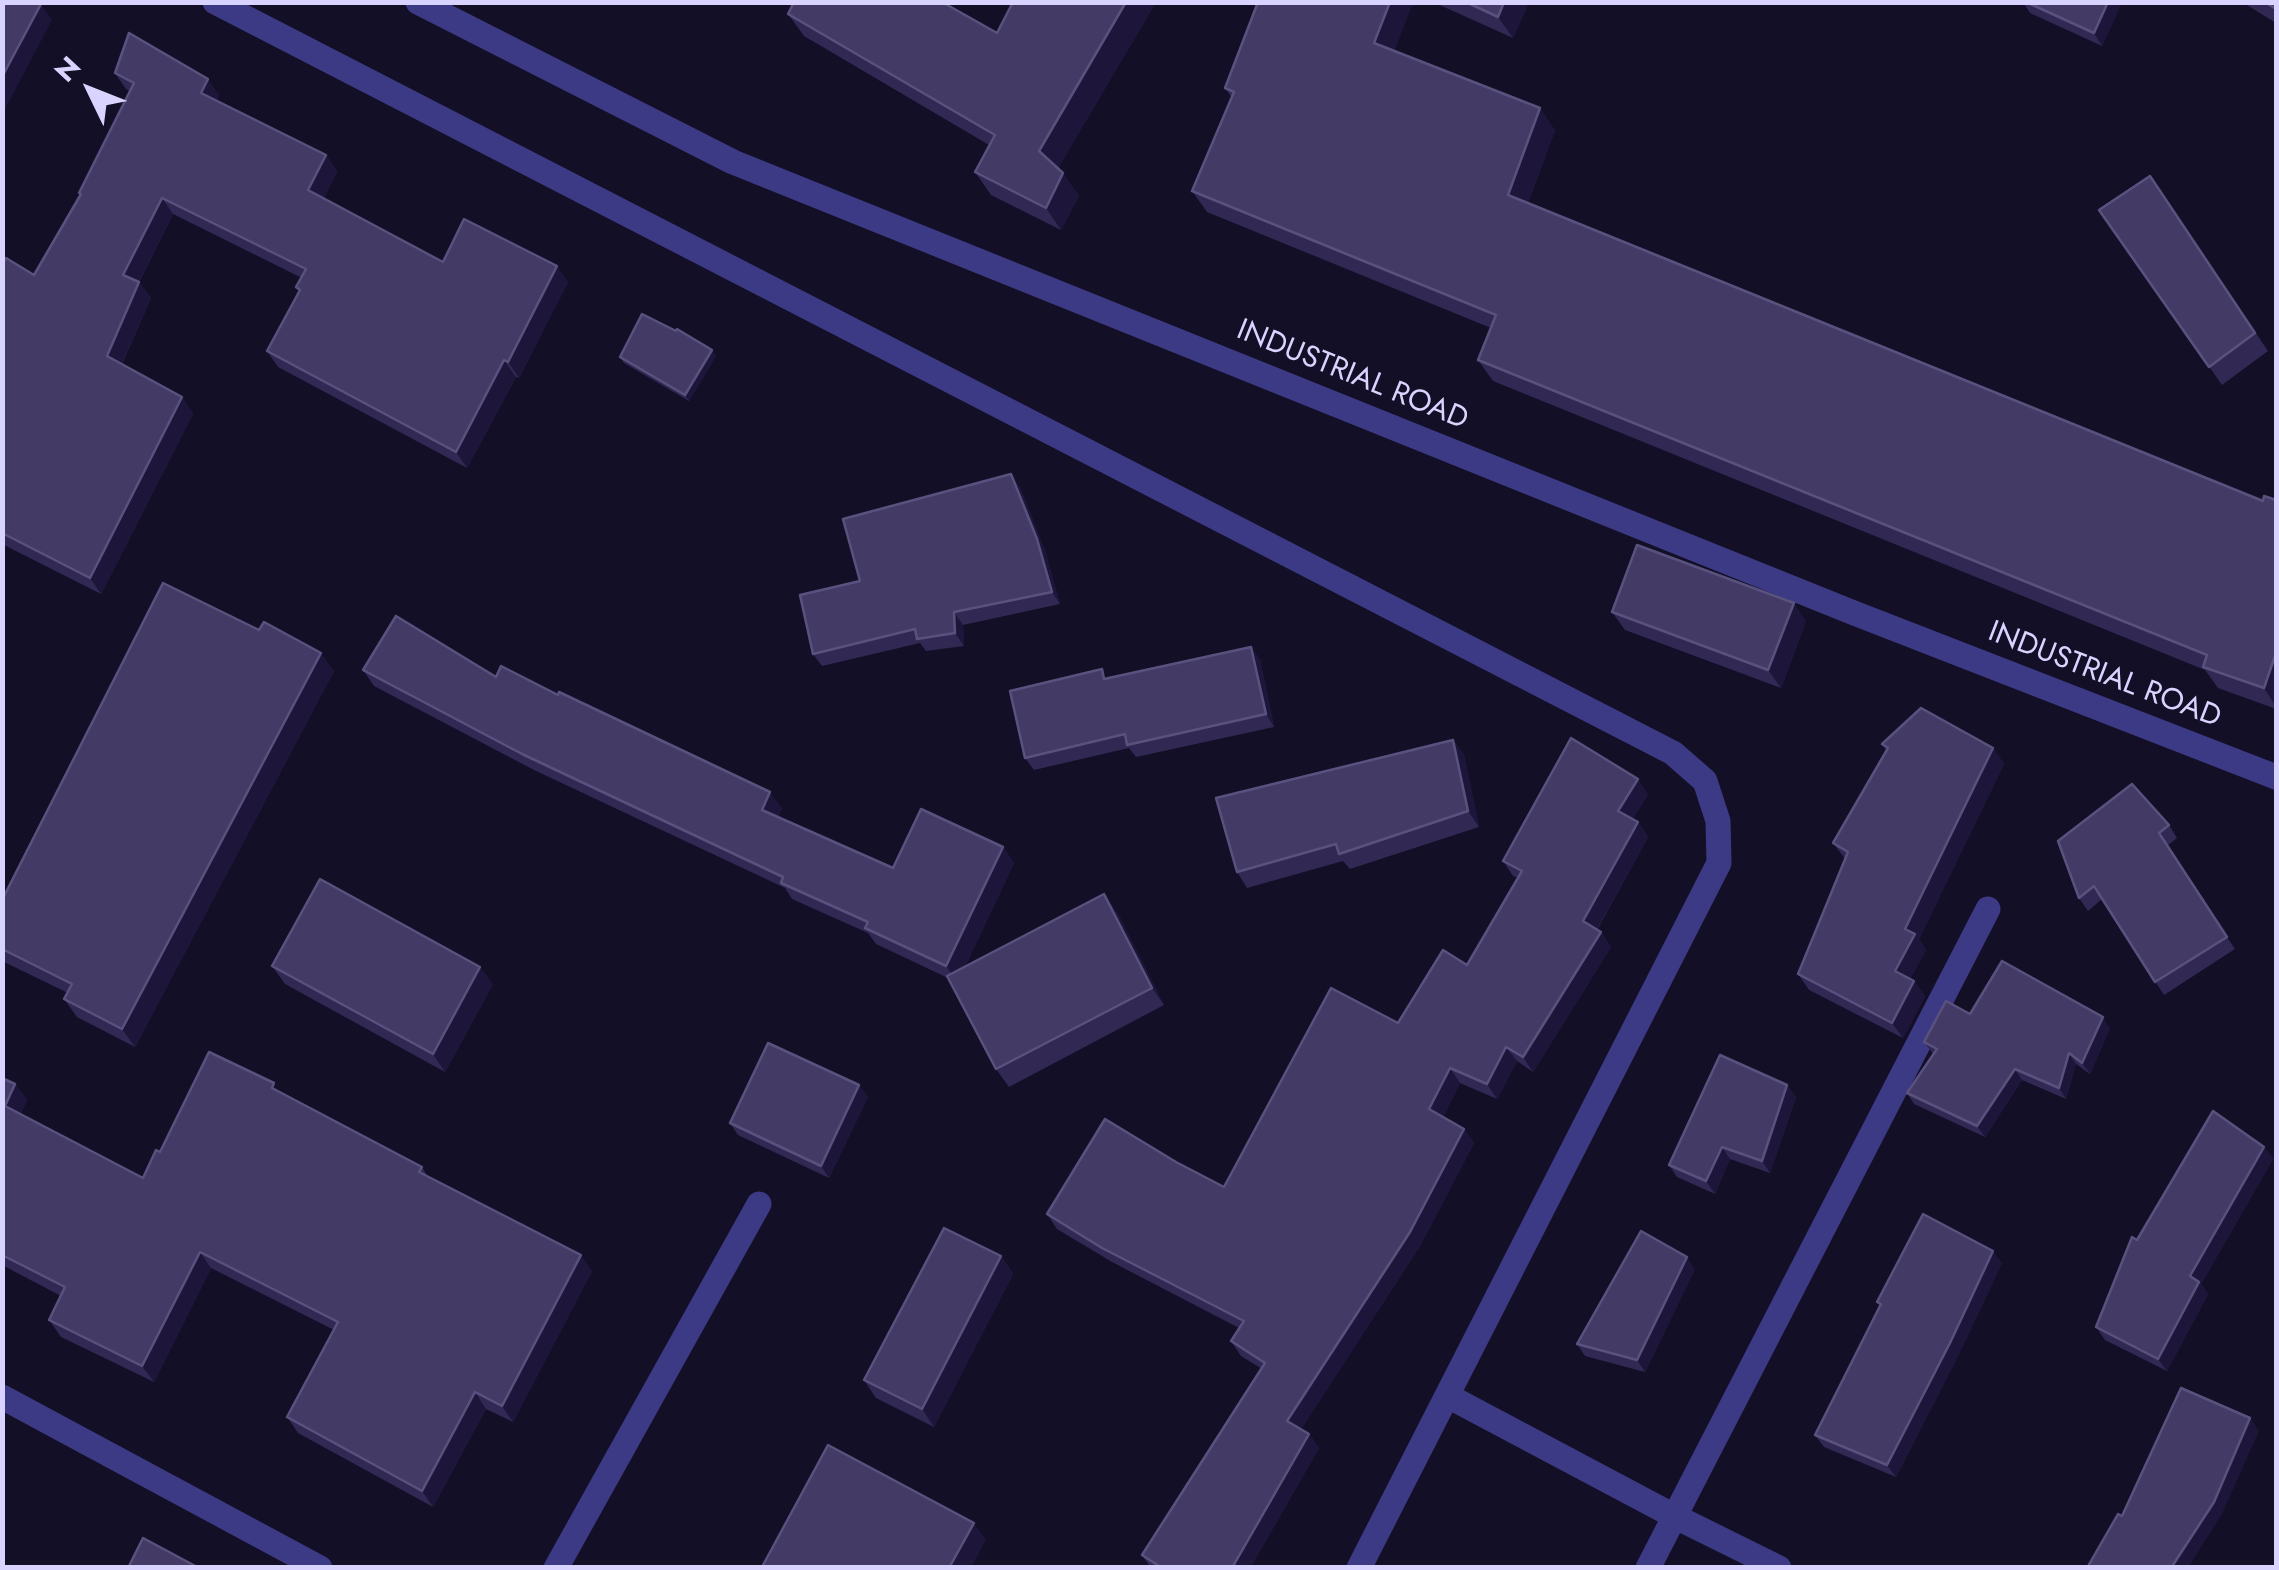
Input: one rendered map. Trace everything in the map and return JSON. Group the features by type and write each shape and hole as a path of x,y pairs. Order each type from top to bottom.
{"street":[{"path":"215,2 1673,753 1705,781 1718,820 1719,863 1359,1568"},
{"name":"INDUSTRIAL ROAD","path":"418,2 733,162 1854,613 2276,778"},
{"path":"1648,1568 1988,909"},
{"path":"556,1568 759,1204"},
{"path":"2,1396 320,1568"},
{"path":"1448,1396 1779,1568"}],"building":[{"path":"2,2 41,4 2,77"},
{"path":"794,2 942,2 997,33 1013,2 1126,2 1039,151 1063,173 1046,208 975,172 995,135 788,14"},
{"path":"1258,2 1390,2 1374,43 1540,108 1508,195 2263,501 2264,496 2276,500 2276,653 2264,688 2203,667 2207,655 1478,360 1496,315 1192,191 1234,92 1225,88"},
{"path":"1466,2 1504,2 1498,17"},
{"path":"2026,2 2108,2 2094,33"},
{"path":"129,33 208,79 201,93 326,155 308,190 443,262 464,219 557,266 456,452 267,351 300,290 296,287 306,269 162,198 123,275 139,282 107,356 182,397 90,578 2,533 2,265 6,258 34,275 81,194 134,83 115,73"},
{"path":"2150,176 2255,333 2209,367 2099,210"},
{"path":"642,314 712,350 685,395 620,357"},
{"path":"1011,474 1037,539 1052,592 954,612 955,633 917,639 915,629 813,654 800,595 860,581 843,519"},
{"path":"1637,545 1794,603 1768,670 1612,612"},
{"path":"163,583 259,630 264,622 321,653 122,1029 64,999 72,984 2,949 2,900"},
{"path":"396,616 496,677 501,666 770,792 762,810 893,868 921,809 1003,847 946,966 865,928 868,922 781,883 783,877 522,754 363,670"},
{"path":"1251,647 1266,714 1127,745 1125,734 1025,758 1010,691 1102,669 1104,679"},
{"path":"1921,708 1993,748 1905,929 1915,934 1895,971 1914,981 1892,1023 1798,974 1848,852 1833,843 1888,748 1882,744"},
{"path":"1571,738 1638,779 1618,811 1638,822 1583,921 1601,932 1523,1057 1506,1047 1487,1084 1450,1068 1429,1109 1464,1129 1410,1232 1287,1421 1309,1434 1232,1568 1162,1568 1142,1555 1265,1363 1231,1341 1244,1321 1102,1248 1047,1214 1105,1119 1224,1187 1331,988 1398,1023 1443,950 1467,965 1522,871 1503,861"},
{"path":"1453,740 1468,811 1339,854 1336,844 1237,872 1216,798"},
{"path":"2132,784 2169,825 2159,833 2227,937 2155,982 2094,886 2079,898 2058,841"},
{"path":"320,879 480,967 433,1054 272,966"},
{"path":"1104,894 1152,988 996,1069 947,976"},
{"path":"2002,961 2103,1017 2082,1063 2069,1053 2059,1088 2015,1069 1977,1126 1907,1093 1937,1049 1924,1042 1946,1001 1970,1014"},
{"path":"768,1043 859,1085 821,1166 730,1123"},
{"path":"209,1052 274,1083 272,1088 422,1167 419,1172 581,1255 502,1406 475,1392 422,1491 287,1417 338,1322 200,1252 142,1366 49,1320 65,1287 2,1255 2,1078 15,1084 5,1106 143,1178"},
{"path":"1720,1055 1787,1085 1762,1161 1722,1147 1706,1181 1669,1165"},
{"path":"2213,1111 2264,1147 2190,1276 2199,1282 2158,1359 2096,1327 2132,1237 2137,1240"},
{"path":"1923,1214 1993,1251 1887,1465 1815,1435"},
{"path":"944,1228 1001,1256 922,1409 864,1380"},
{"path":"1641,1231 1687,1257 1637,1360 1577,1344"},
{"path":"2181,1388 2250,1418 2214,1502 2171,1568 2087,1568 2118,1514 2122,1516"},
{"path":"828,1445 974,1523 949,1568 762,1567"},
{"path":"143,1538 199,1568 128,1568"}]}
